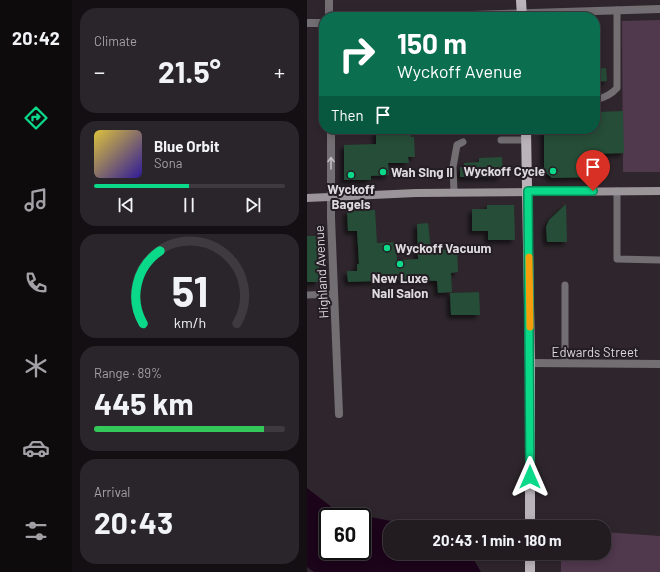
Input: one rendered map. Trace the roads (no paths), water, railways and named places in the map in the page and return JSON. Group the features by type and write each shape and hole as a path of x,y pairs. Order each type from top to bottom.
{"main road":[{"path":"521,0 522,12"},
{"path":"526,134 530,363 530,520"},
{"path":"307,198 454,192 660,191"},
{"path":"530,560 530,572"}],"street":[{"path":"329,0 329,12"},
{"path":"579,12 660,9"},
{"path":"307,23 319,23"},
{"name":"Highland Avenue","path":"331,134 331,197 339,414"},
{"name":"Edwards Street","path":"530,363 660,364"}],"lane":[{"path":"600,99 612,93 617,88 617,10"},
{"path":"501,140 526,140"},
{"path":"454,192 454,155 457,145 463,142"},
{"path":"617,191 617,259 660,260"},
{"path":"565,285 565,364"},
{"path":"307,295 334,294"}],"place":[{"name":"Wyckoff Cycle","path":"553,171"},
{"name":"Wah Sing II","path":"383,172"},
{"name":"Wyckoff Bagels","path":"351,175"},
{"name":"Wyckoff Vacuum","path":"387,248"},
{"name":"New Luxe Nail Salon","path":"400,264"}]}
